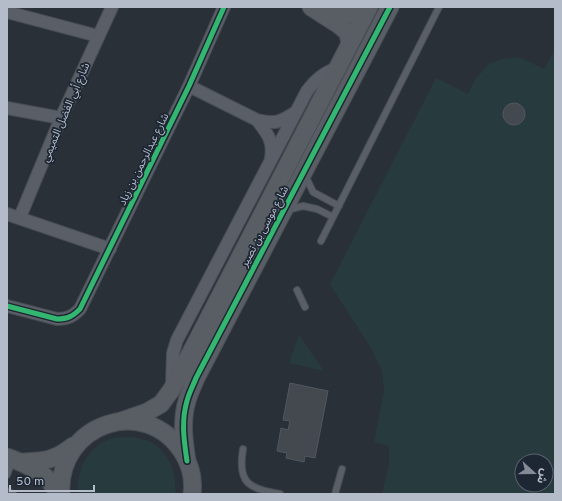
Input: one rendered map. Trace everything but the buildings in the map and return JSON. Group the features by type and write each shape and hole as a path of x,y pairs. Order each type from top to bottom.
{"street":[{"name":"شارع أبي الفضل التميمي","path":"20,217 61,118 112,7"},
{"name":"شارع عبدالرحمن بن زياد","path":"7,306 57,319 66,319 74,315 80,309 189,86 224,7"},
{"path":"313,9 348,15 359,12 367,7"},
{"name":"شارع موسى بن نصير","path":"14,459 45,461 61,456 90,432 105,425 147,412 161,404 172,389 350,44 367,7"},
{"name":"شارع موسى بن نصير","path":"192,494 192,473 183,434 186,402 196,378 390,7"},
{"path":"313,9 339,25 348,33 350,44"},
{"path":"7,12 98,36"},
{"path":"172,389 173,353 177,340 307,91 323,74 338,67"},
{"path":"189,86 257,120 280,122 297,111"},
{"path":"7,108 61,118"},
{"path":"257,120 270,140 272,149 271,161"},
{"path":"7,214 20,217 110,248"},
{"path":"121,421 141,422 161,430 176,443 188,461"},
{"path":"61,494 61,481 66,461 77,443"},
{"path":"14,459 47,478 58,494"}],"lane":[{"path":"322,241 439,7"},
{"path":"303,172 312,192 339,206"},
{"path":"283,211 303,206 312,207 333,217"},
{"path":"297,290 305,307"},
{"path":"243,449 242,467 246,482 259,490 280,494"},
{"path":"7,475 14,459"},
{"path":"335,494 342,469"},
{"path":"7,492 13,494"}],"green space":[{"path":"555,50 555,494 382,494 389,465 389,446 374,442 384,391 382,371 371,348 330,284 436,78 468,94 476,78 488,65 502,59 519,57 544,69"},
{"path":"299,335 324,371 289,363"},
{"path":"132,437 148,441 161,450 166,456 175,479 175,494 78,494 79,476 91,452 105,441 116,438"}],"cycle path":[{"path":"7,306 57,319 70,317 80,309 189,86 224,7"},
{"path":"187,461 184,438 184,416 188,398 196,378 390,7"}]}
